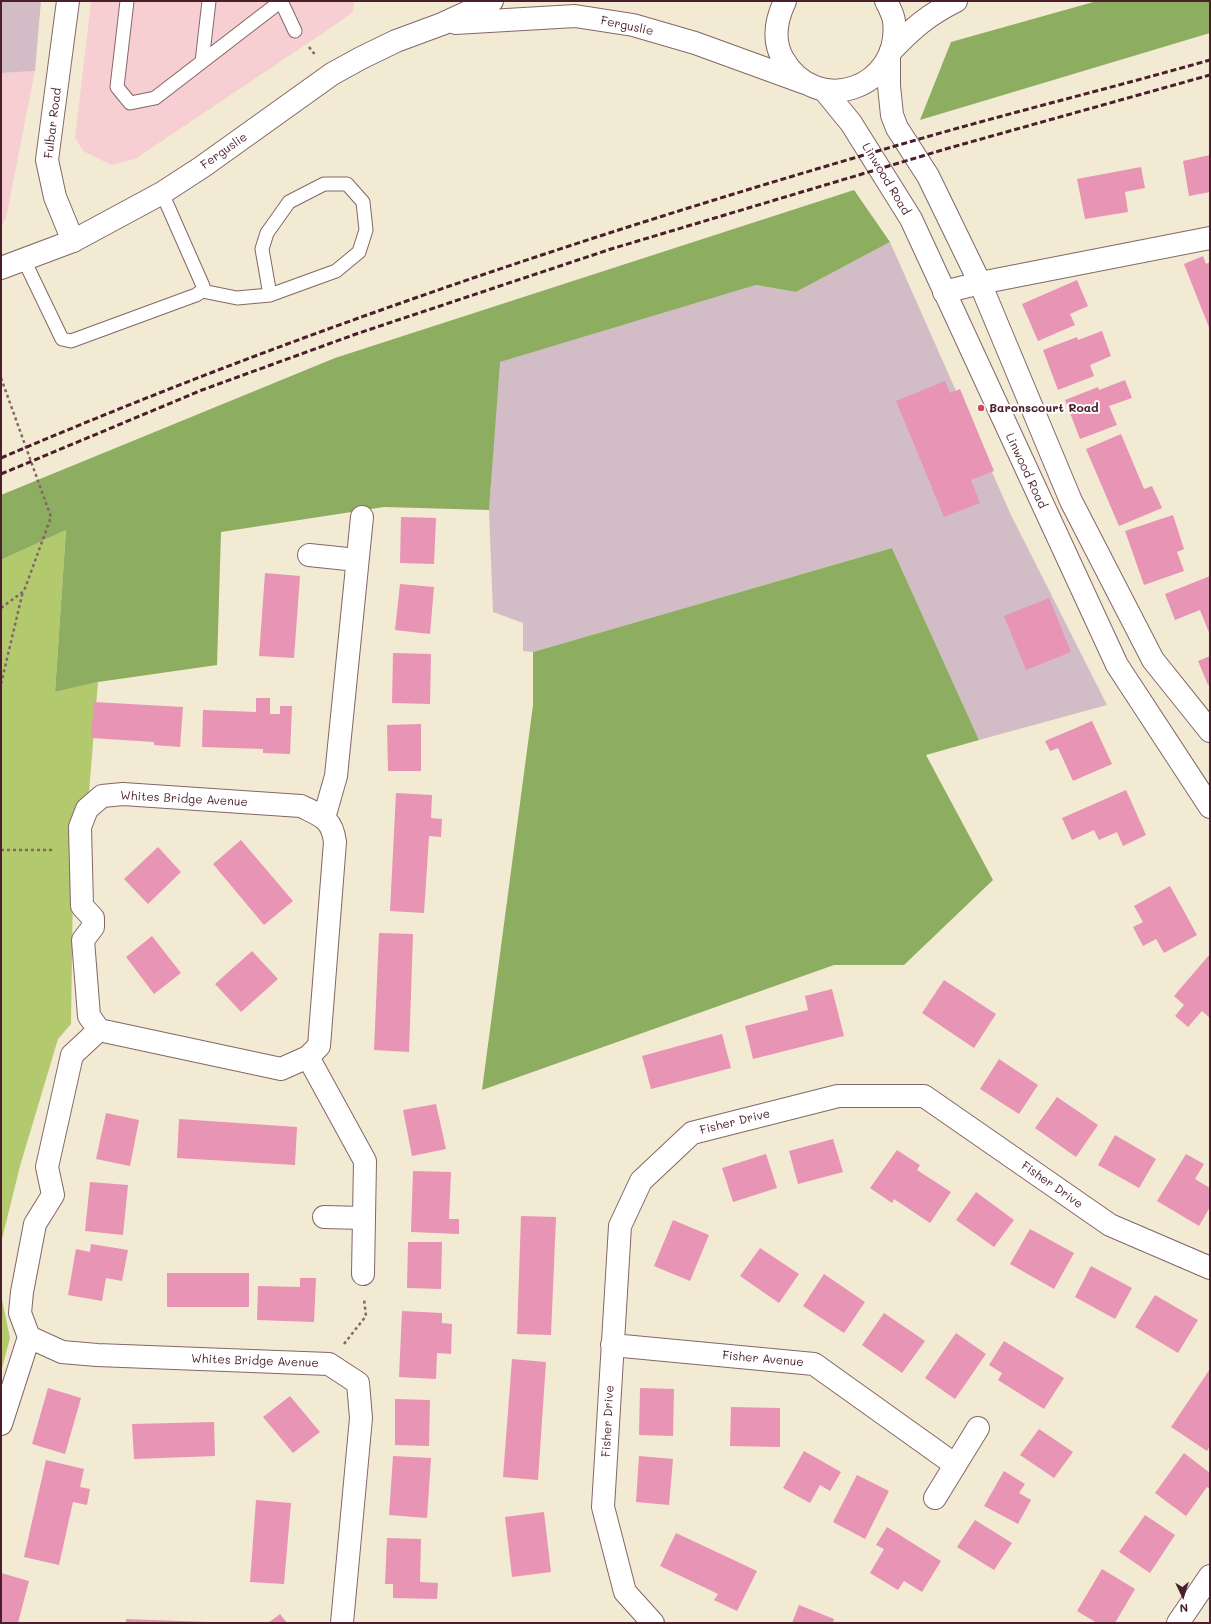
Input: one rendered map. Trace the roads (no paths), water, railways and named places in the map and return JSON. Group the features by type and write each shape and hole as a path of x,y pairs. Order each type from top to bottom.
{"street":[{"name":"Fulbar Road","path":"68,1 47,160 55,197 73,241"},
{"name":"Ferguslie","path":"1,268 73,241 162,193 202,167 332,74 396,41 442,24 492,1"},
{"name":"Linwood Road","path":"785,1 778,14 776,33 779,53 790,70 814,87 851,123 911,219 1117,665 1210,807"},
{"path":"886,1 894,19 895,38 890,54 888,86 892,115 898,128 928,176 980,283 1075,508 1154,660 1210,731"},
{"path":"814,87 844,91 863,85 878,73 890,54 913,28 956,1"},
{"name":"Ferguslie","path":"442,24 576,16 633,25 695,43 814,87"},
{"path":"944,292 980,283 1210,238"},
{"path":"324,818 336,776 362,517"},
{"path":"309,554 357,560"},
{"name":"Whites Bridge Avenue","path":"99,1030 89,1016 83,940 93,927 93,918 82,906 80,826 87,809 102,796 123,794 301,806 324,818 334,829 336,842 318,1046 308,1057"},
{"path":"1,1424 29,1337 20,1313 22,1292 35,1224 52,1195 47,1167 70,1063 72,1055 99,1030 281,1069 308,1057 365,1161 363,1274"},
{"name":"Fisher Drive","path":"653,1623 625,1592 603,1507 620,1226 641,1181 692,1133 838,1096 924,1096 1110,1225 1210,1268"},
{"path":"324,1217 364,1218"},
{"name":"Whites Bridge Avenue","path":"29,1337 62,1352 97,1355 329,1364 358,1383 361,1418 342,1623"},
{"name":"Fisher Avenue","path":"612,1345 814,1364 954,1464"},
{"path":"936,1498 954,1464 978,1428"},
{"path":"1178,1623 1210,1576"}],"lane":[{"path":"126,1 117,87 130,103 154,98 281,1 295,31"},
{"path":"202,62 209,1"},
{"path":"24,260 62,339 71,341 196,295 202,291 237,298 270,295 336,271 359,252 366,230 363,202 347,184 324,184 289,202 267,233 262,250 270,295"},
{"path":"162,193 203,286 202,291"}],"railway":[{"path":"1,458 116,410 232,365 349,321 467,280 705,203 824,167 944,132 1210,60"},
{"path":"1,474 202,390 356,334 611,249 949,148 1210,75"}],"place":[{"name":"Baronscourt Road","path":"981,408"}]}
